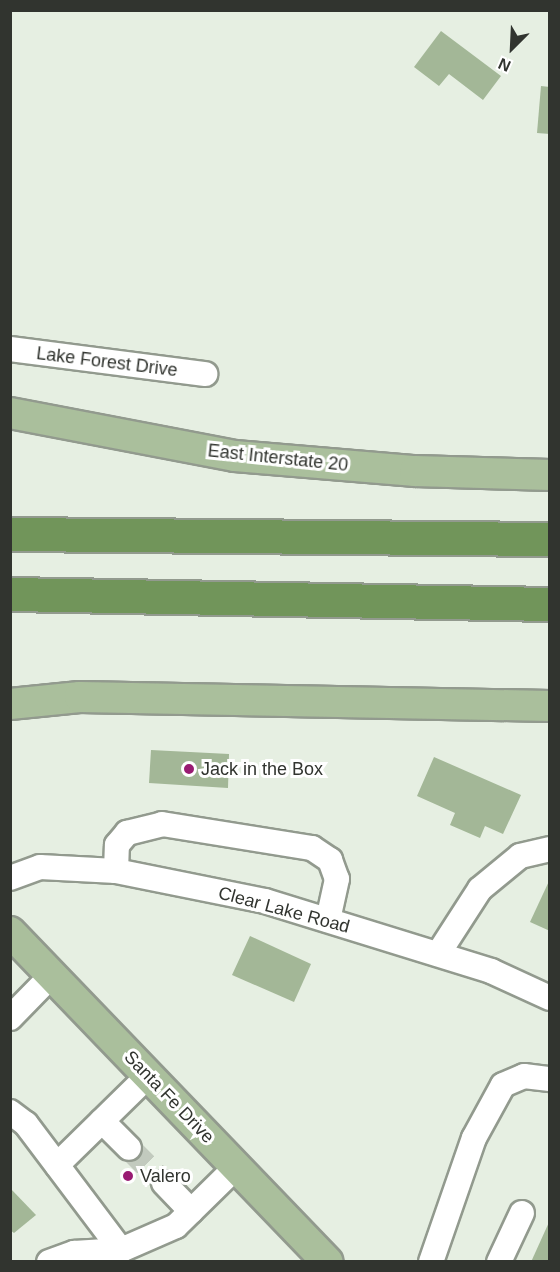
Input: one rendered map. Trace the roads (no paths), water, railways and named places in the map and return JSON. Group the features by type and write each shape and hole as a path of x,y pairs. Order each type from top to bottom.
{"highway":[{"path":"10,534 549,539"},
{"path":"10,594 549,604"},
{"path":"485,603 549,623"}],"main road":[{"name":"East Interstate 20","path":"10,413 235,456 415,471 549,475"},
{"path":"11,704 80,697 549,706"},
{"name":"Santa Fe Drive","path":"10,932 328,1262"}],"street":[{"name":"Lake Forest Drive","path":"10,349 205,374"},
{"path":"116,871 117,845 127,832 162,824 312,848 330,860 337,879 328,921"},
{"path":"438,954 480,889 520,856 549,849"},
{"name":"Clear Lake Road","path":"10,878 40,867 116,871 265,901 491,971 549,998"},
{"path":"10,1017 52,975"},
{"path":"57,1165 148,1076"},
{"path":"431,1262 474,1137 503,1085 524,1076 549,1079"},
{"path":"10,1112 26,1124 121,1250"},
{"path":"102,1121 129,1148"},
{"path":"49,1262 74,1253 121,1250 176,1226 236,1167"},
{"path":"164,1184 191,1211"},
{"path":"500,1262 522,1213"}],"tunnel":[{"path":"129,1148 164,1183"}],"place":[{"name":"Jack in the Box","path":"189,769"},
{"name":"Valero","path":"128,1176"}]}
